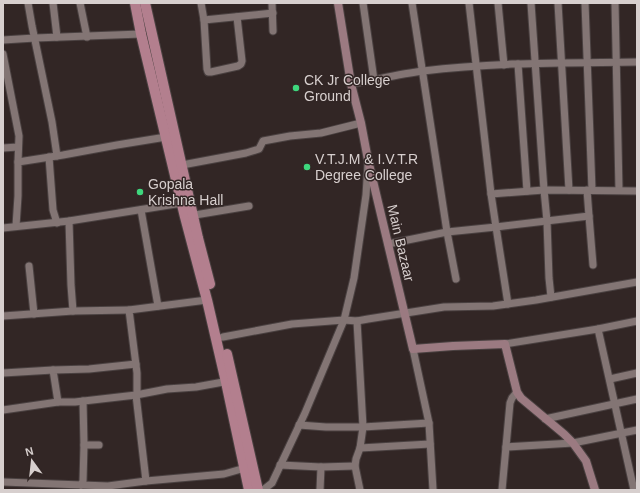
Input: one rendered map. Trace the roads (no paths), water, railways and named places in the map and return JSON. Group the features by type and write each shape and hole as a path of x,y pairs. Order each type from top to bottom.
{"main road":[{"path":"135,3 141,34 182,203 189,216 223,337 249,490"},
{"path":"145,3 182,165 189,216 207,300 230,381 258,490"}],"street":[{"path":"28,3 52,122 57,156"},
{"path":"53,3 57,38"},
{"path":"80,3 86,37"},
{"path":"201,3 204,20 208,72 238,66 241,64 242,61 237,17"},
{"path":"272,3 273,31"},
{"name":"Main Bazaar","path":"338,3 351,84 405,313 429,423 433,490"},
{"path":"363,3 374,80"},
{"path":"412,3 447,232 456,279"},
{"path":"469,3 491,194 508,304"},
{"path":"498,3 504,65"},
{"path":"532,3 551,297"},
{"path":"558,3 569,190"},
{"path":"585,3 588,63 589,216 592,265"},
{"path":"615,3 619,190"},
{"path":"204,20 273,13"},
{"path":"3,40 141,34"},
{"path":"3,54 19,136 16,226"},
{"path":"351,84 422,71 476,66 637,62"},
{"path":"518,64 527,191"},
{"path":"182,165 246,153 259,149 264,141 290,136 321,133 361,123"},
{"path":"18,162 166,137"},
{"path":"3,148 18,147"},
{"path":"49,157 53,210 57,223"},
{"path":"263,490 272,482 299,425 344,320 354,278 366,195 368,160"},
{"path":"491,194 544,190 637,191"},
{"path":"3,228 57,223 182,203"},
{"path":"189,216 249,206"},
{"path":"141,210 158,306"},
{"path":"388,244 447,232 589,216"},
{"path":"70,221 71,285 74,311"},
{"path":"29,266 34,314"},
{"path":"223,337 292,324 357,320 444,307 493,306 637,282"},
{"path":"3,316 74,311 129,310 207,300"},
{"path":"129,310 136,364 136,395 146,481"},
{"path":"357,320 363,427 360,448 355,466 360,490"},
{"path":"413,349 505,344 637,321"},
{"path":"598,329 616,404 634,490"},
{"path":"505,344 517,392 521,398 573,443 586,461 595,490"},
{"path":"3,373 136,364"},
{"path":"53,370 58,402"},
{"path":"610,379 637,373"},
{"path":"3,410 58,402 136,395 230,381"},
{"path":"502,490 510,403 517,392"},
{"path":"545,419 637,399"},
{"path":"81,485 83,481 84,445 83,400"},
{"path":"299,425 363,427 429,423"},
{"path":"506,447 573,443 637,430"},
{"path":"360,448 430,444"},
{"path":"84,445 99,445"},
{"path":"280,465 320,467 355,466"},
{"path":"320,467 320,490"},
{"path":"3,482 108,486 224,474 245,468"}],"place":[{"name":"CK Jr College Ground","path":"296,88"},
{"name":"V.T.J.M & I.V.T.R Degree College","path":"307,167"},
{"name":"Gopala Krishna Hall","path":"140,192"}]}
